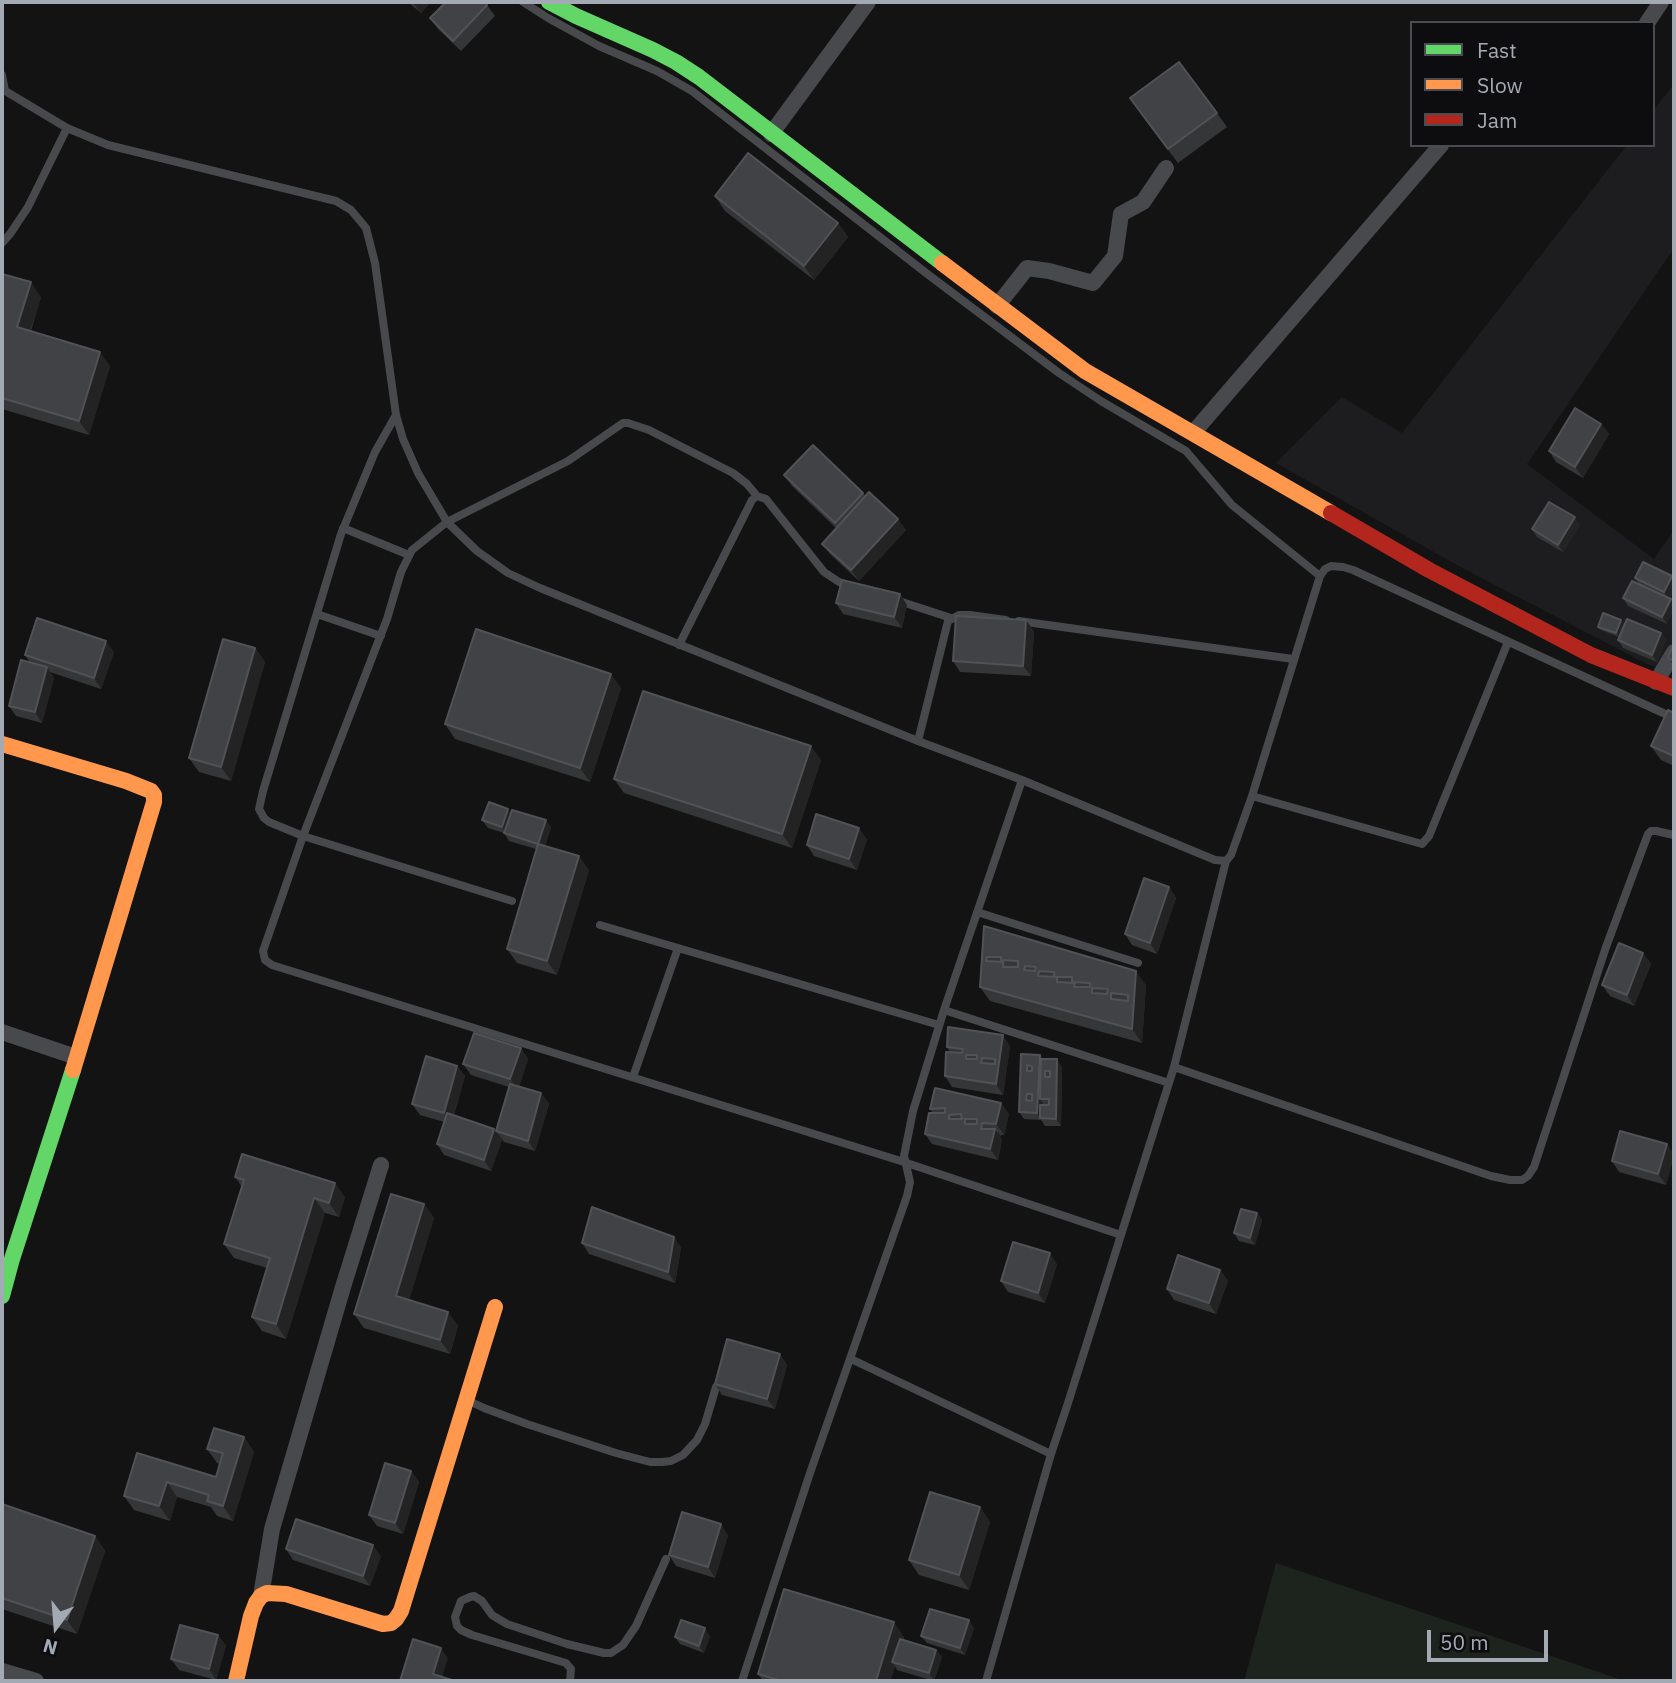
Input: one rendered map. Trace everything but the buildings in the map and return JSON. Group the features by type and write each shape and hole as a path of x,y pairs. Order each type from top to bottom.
{"street":[{"path":"549,2 676,62 699,77 1085,371 1429,570 1591,655 1674,688"},
{"path":"771,134 868,2"},
{"path":"1648,21 1661,2"},
{"path":"1193,433 1439,147"},
{"path":"997,306 1027,268 1093,283 1115,256 1121,214 1143,202 1166,168"},
{"path":"1657,682 1674,652"},
{"path":"2,744 125,781 151,791 154,795 2,1296"},
{"path":"2,1031 76,1057"},
{"path":"236,1681 251,1616 261,1596 272,1529 380,1165"},
{"path":"261,1596 273,1592 286,1594 383,1624 396,1619 401,1611 495,1307"},
{"path":"2,1671 36,1681"}],"lane":[{"path":"523,2 599,46 657,71 692,91 1059,373 1186,452 1232,505 1320,576"},
{"path":"2,75 3,90 67,128 108,145 335,201 351,210 366,228 375,263 396,415 402,439 418,473 447,522 477,551 508,573 918,741 1022,780 1215,860 1226,861"},
{"path":"2,243 28,207 67,128"},
{"path":"396,415 375,452 343,528 259,805 261,814 269,822 303,836 512,901"},
{"path":"862,590 839,582 824,572 766,499 757,496 733,473 649,430 628,423 617,426 568,461 447,522 408,555 381,636 303,836 263,951 265,960 272,965 904,1161 1121,1235"},
{"path":"679,645 752,500 757,496"},
{"path":"343,528 408,555"},
{"path":"986,1681 1051,1454 1174,1067 1226,861 1231,855 1252,796 1293,659 1320,576 1325,569 1331,566 1353,570 1674,718"},
{"path":"888,598 951,618"},
{"path":"317,614 381,636"},
{"path":"918,741 946,626 951,618 959,615 1293,659"},
{"path":"1252,796 1422,844 1429,836 1508,642"},
{"path":"741,1681 910,1185 904,1161 913,1111 939,1025 1022,780"},
{"path":"1174,1067 1491,1176 1522,1180 1534,1167 1606,947 1648,834 1656,831 1674,835"},
{"path":"977,912 1138,963"},
{"path":"600,925 939,1025"},
{"path":"633,1077 678,948"},
{"path":"944,1010 1169,1083"},
{"path":"851,1359 1051,1454"},
{"path":"466,1399 484,1409 616,1453 650,1462 662,1462 683,1455 697,1440 705,1424 716,1387"},
{"path":"570,1681 571,1669 566,1663 461,1630 455,1617 461,1601 474,1597 482,1601 492,1615 507,1624 567,1644 611,1653 623,1645 636,1626 666,1559"}],"shaded area":[{"path":"1674,84 1674,248 1527,464 1654,559 1674,530 1674,673 1647,664 1464,569 1276,463 1342,397 1402,433 1625,147 1655,147 1655,108"},
{"path":"1276,1563 1625,1681 1244,1681"}],"traffic: fast":[{"path":"549,2 653,50 699,77 942,263"},
{"path":"2,1296 73,1070"}],"traffic: slow":[{"path":"942,263 1085,371 1331,513"},
{"path":"2,744 126,781 151,791 154,795 73,1070"},
{"path":"236,1681 251,1616 256,1603 267,1593 286,1594 383,1624 396,1619 401,1611 495,1307"}],"traffic: jam":[{"path":"1331,513 1429,570 1591,655 1674,688"}]}
